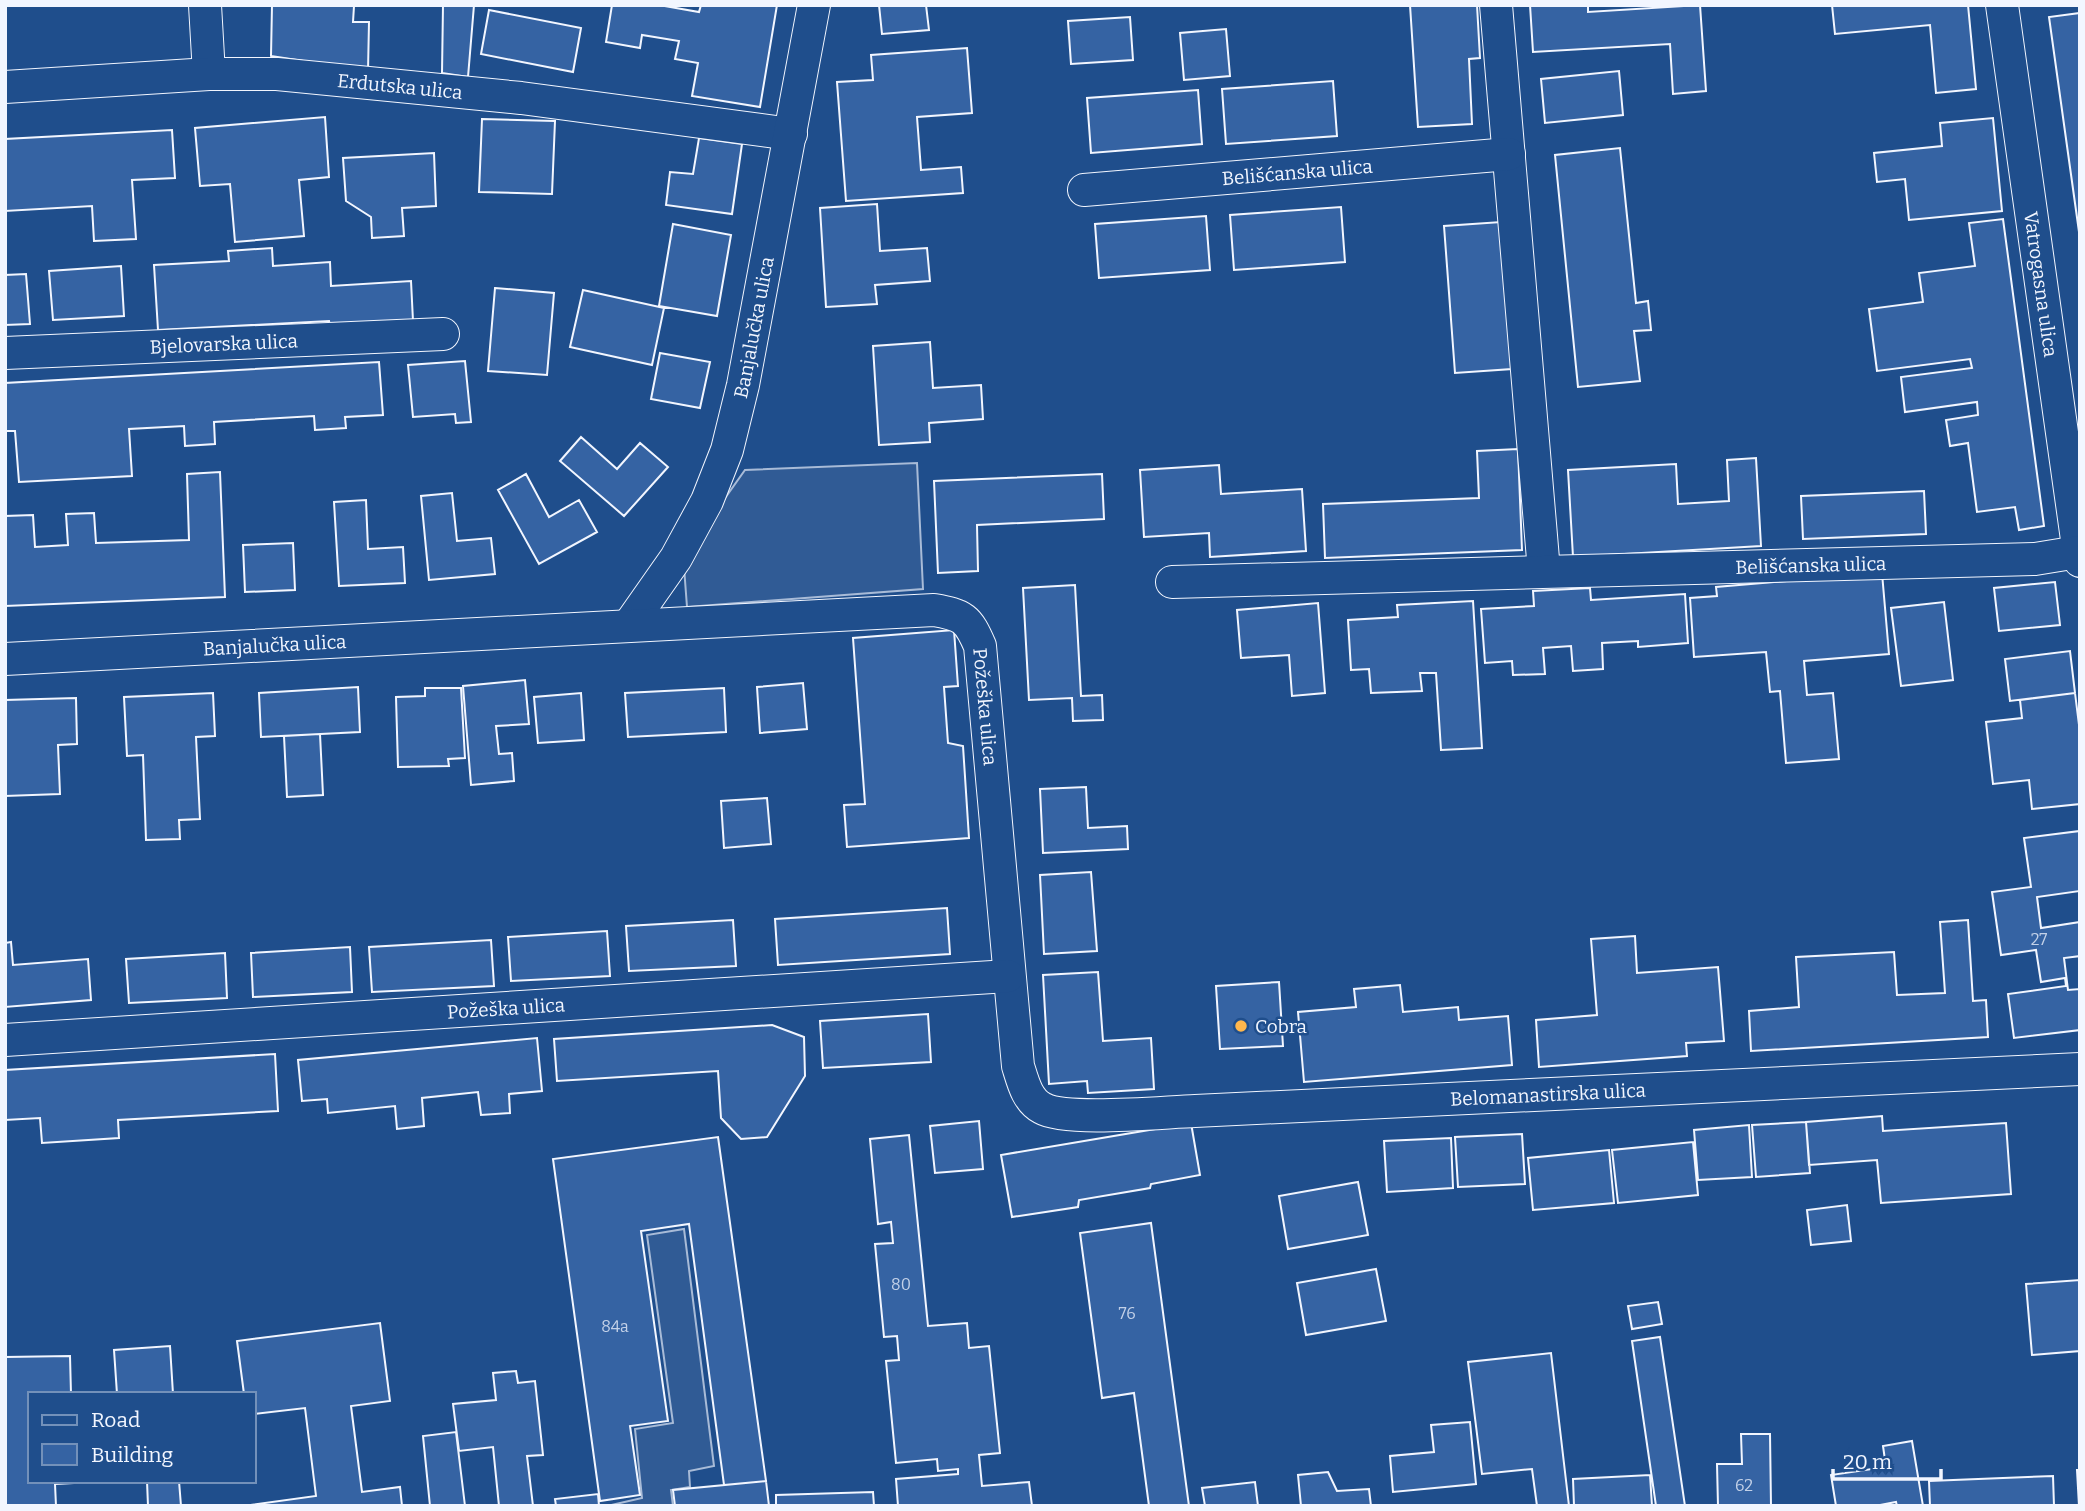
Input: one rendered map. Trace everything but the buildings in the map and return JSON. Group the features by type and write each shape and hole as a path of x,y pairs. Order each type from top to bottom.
{"street":[{"path":"205,5 209,74"},
{"name":"Banjalučka ulica","path":"629,625 676,558 707,501 727,450 744,385 814,5"},
{"path":"1496,5 1544,571"},
{"name":"Vatrogasna ulica","path":"2002,5 2079,557"},
{"name":"Erdutska ulica","path":"5,88 209,74 277,74 507,96 791,134"},
{"name":"Belišćanska ulica","path":"1084,190 1509,154"},
{"name":"Bjelovarska ulica","path":"5,353 443,334"},
{"name":"Belišćanska ulica","path":"1172,582 2079,557"},
{"name":"Banjalučka ulica","path":"5,659 934,610 957,614"},
{"name":"Požeška ulica","path":"957,614 972,627 980,646 1008,976 1018,1066 1025,1091"},
{"name":"Požeška ulica","path":"5,1040 1008,976"},
{"name":"Belomanastirska ulica","path":"1025,1091 1040,1108 1057,1114 1080,1115 2080,1069"}],"shaded area":[{"path":"917,463 923,589 687,607 684,567 701,532 745,470"},
{"path":"684,1229 714,1466 689,1471 690,1487 671,1490 673,1506 607,1506 642,1498 635,1429 673,1423 647,1235"}],"place":[{"name":"Cobra","path":"1241,1026"}]}
